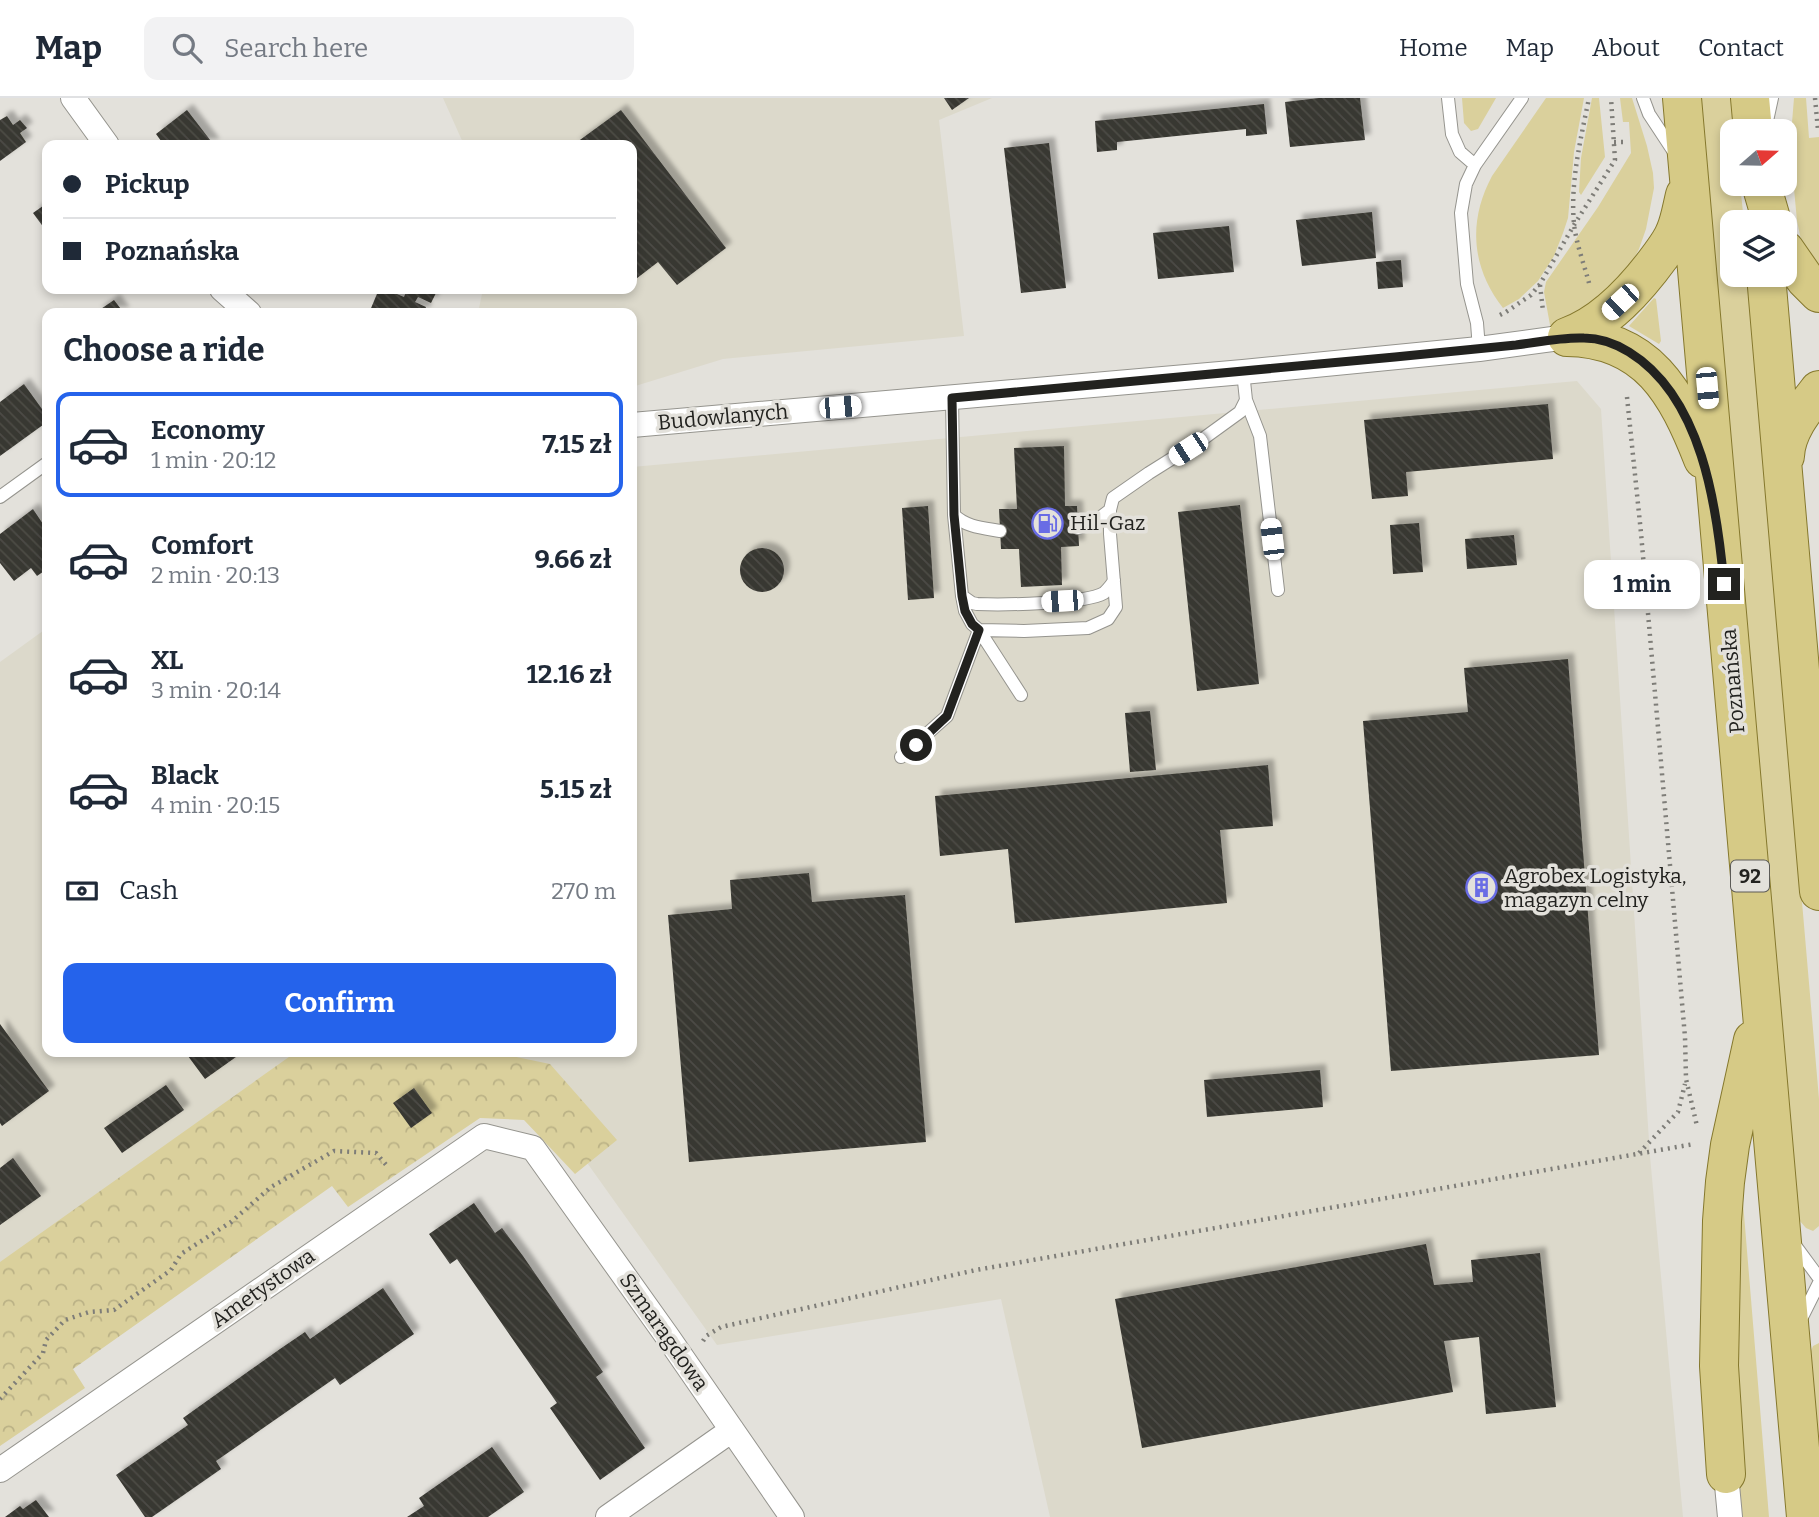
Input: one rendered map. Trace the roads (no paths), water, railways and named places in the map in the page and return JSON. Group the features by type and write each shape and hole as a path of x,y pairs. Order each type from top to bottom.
{"main road":[{"name":"Poznańska","path":"1682,98 1780,1221"},
{"path":"1750,98 1752,119"},
{"path":"1567,338 1586,329 1608,313 1657,260 1676,231 1689,176"},
{"path":"1797,267 1819,293"},
{"path":"1767,287 1819,891"},
{"path":"1567,338 1598,339 1620,348 1647,366 1664,383 1681,408 1702,459 1712,490 1719,531"},
{"path":"1783,472 1785,450 1791,434 1819,390"},
{"path":"1726,1474 1719,1366 1723,1201 1730,1145 1761,1004"},
{"name":"92","path":"1780,1221 1805,1517"}],"street":[{"path":"73,98 103,140"},
{"name":"Budowlanych","path":"637,425 1243,372 1567,338"},
{"name":"Ametystowa","path":"0,1470 484,1136 533,1149"},
{"name":"Szmaragdowa","path":"533,1149 792,1517"},
{"path":"608,1517 732,1430"},
{"path":"1726,1474 1730,1517"}],"lane":[{"path":"1448,98 1452,134 1460,152 1475,165"},
{"path":"1479,349 1477,323 1467,284 1461,213 1466,184 1475,165 1522,98"},
{"path":"1643,98 1649,114 1689,176"},
{"path":"1766,119 1772,98"},
{"path":"1243,372 1246,400 1259,436 1278,590"},
{"path":"952,398 954,515 965,611 1021,695"},
{"path":"979,630 1088,628 1108,620 1116,607 1110,534 1113,498 1240,412 1246,400"},
{"path":"0,497 42,467"},
{"path":"1078,528 1093,523 1110,510"},
{"path":"954,515 961,522 1000,531"},
{"path":"962,596 977,604 1084,599 1104,592 1114,580"},
{"path":"901,757 947,716 979,630"},
{"path":"1780,1221 1819,1281 1795,1332 1791,1349"}],"place":[{"name":"Hil-Gaz","path":"1047,523"},
{"name":"Agrobex Logistyka, magazyn celny","path":"1481,888"}]}
